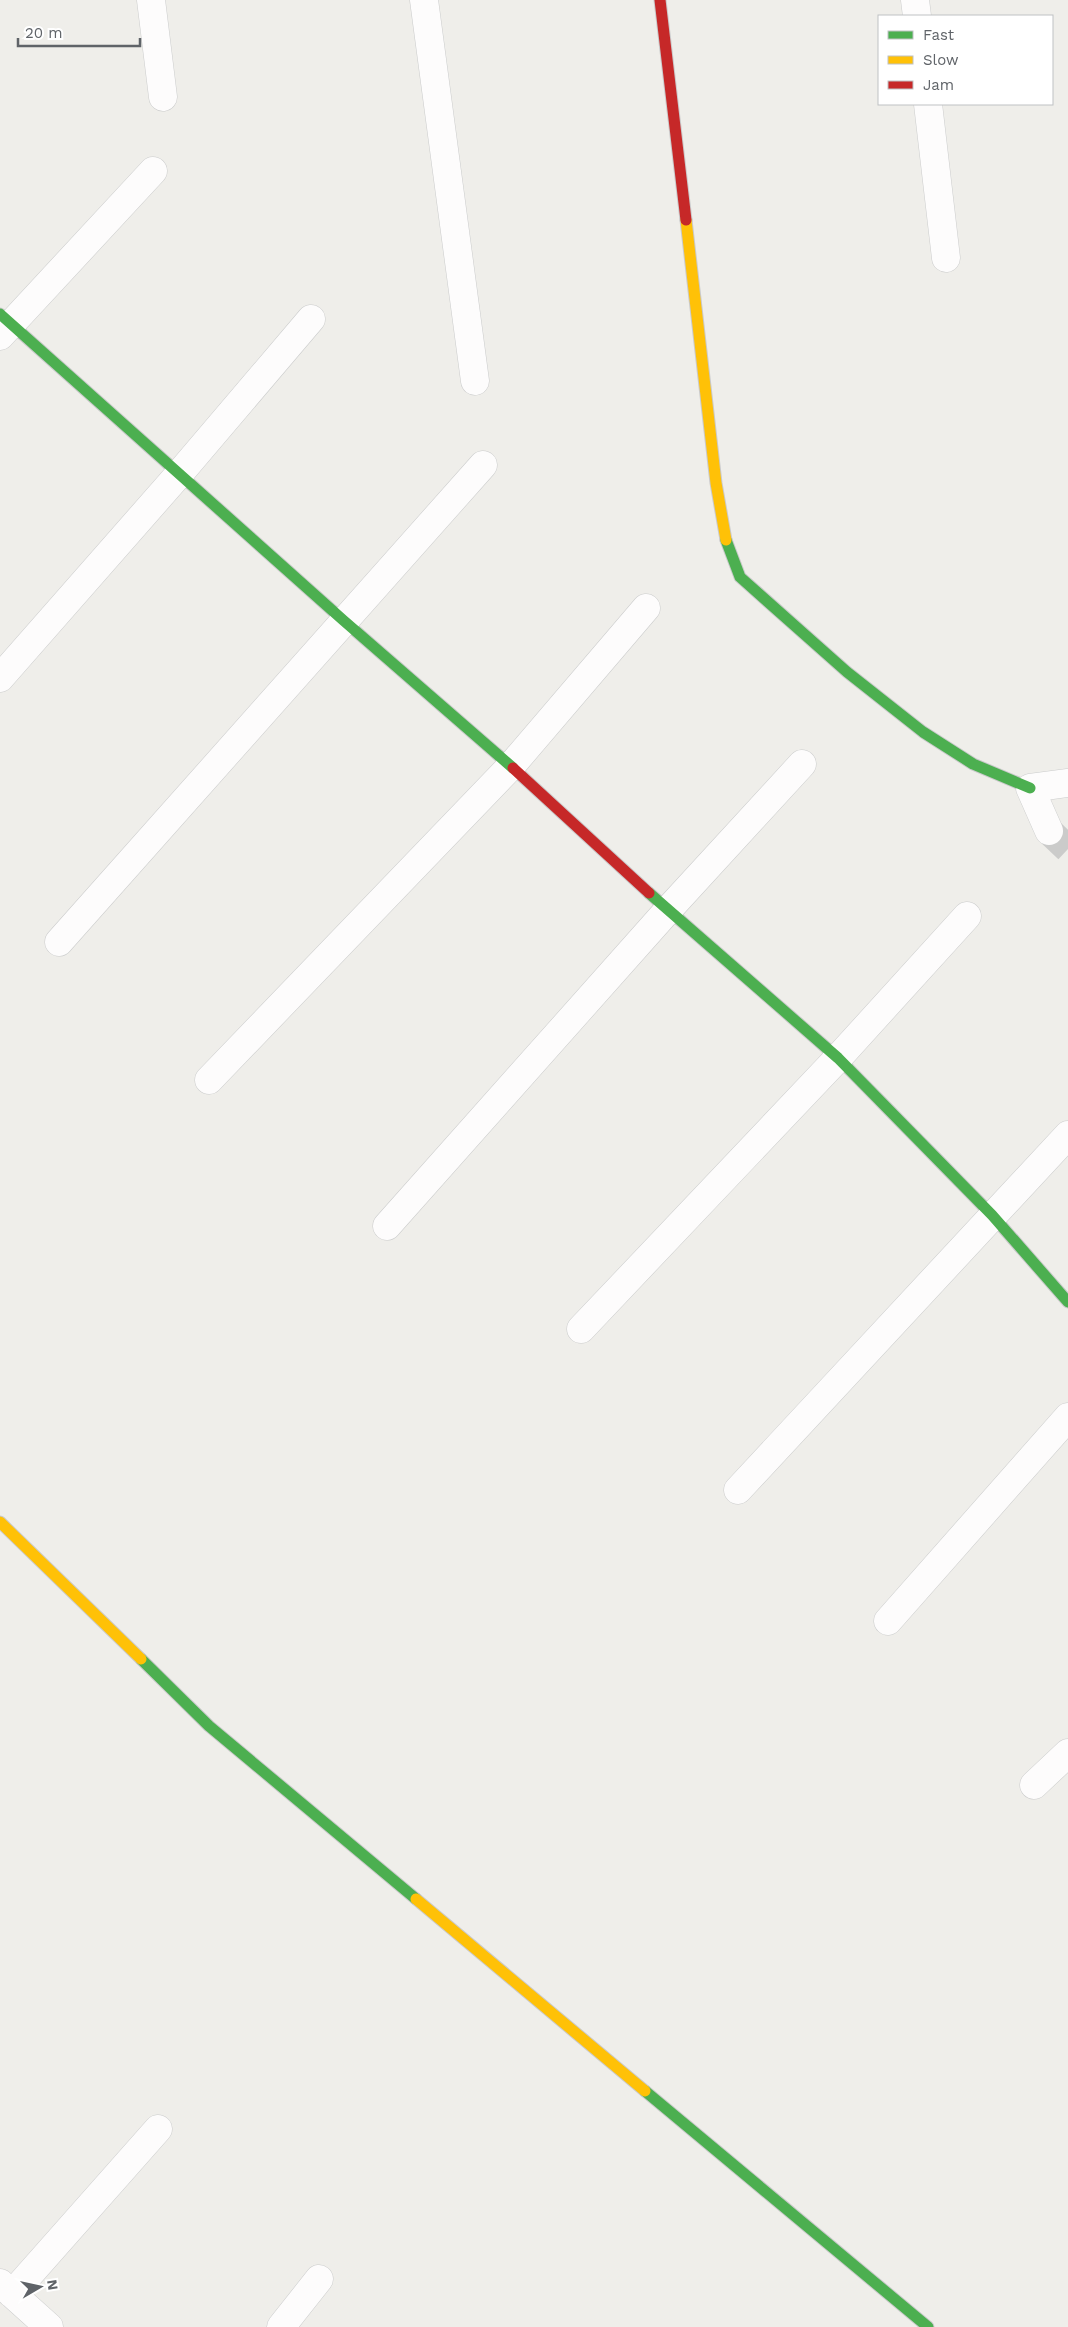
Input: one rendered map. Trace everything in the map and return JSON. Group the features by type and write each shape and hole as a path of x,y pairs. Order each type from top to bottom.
{"street":[{"path":"150,0 163,97"},
{"path":"424,0 475,380"},
{"path":"660,0 716,483 727,547 740,577 848,672 923,732 973,764 1030,788 1068,783"},
{"path":"915,0 917,15"},
{"path":"928,105 946,258"},
{"path":"153,171 4,324 180,473 343,620 511,766 668,910 838,1058 992,1215 1068,1302"},
{"path":"0,678 312,319"},
{"path":"59,942 343,620 484,465"},
{"path":"209,1080 511,766 646,608"},
{"path":"388,1226 668,910 802,764"},
{"path":"1030,788 1050,831"},
{"path":"581,1329 838,1058 968,916"},
{"path":"738,1490 1068,1135"},
{"path":"888,1622 1068,1417"},
{"path":"0,1522 209,1726 928,2327"},
{"path":"1034,1784 1068,1753"},
{"path":"49,2327 6,2288 158,2129"},
{"path":"281,2327 319,2280"}],"tunnel":[{"path":"1049,831 1068,849"}],"traffic: fast":[{"path":"0,314 343,620 513,768"},
{"path":"726,540 740,577 847,672 923,732 973,764 1030,788"},
{"path":"649,893 838,1058 992,1215 1068,1302"},
{"path":"141,1659 209,1726 416,1899"},
{"path":"645,2091 928,2327"}],"traffic: slow":[{"path":"686,220 716,483 726,540"},
{"path":"0,1522 141,1659"},
{"path":"416,1899 645,2091"}],"traffic: jam":[{"path":"660,0 686,220"},
{"path":"513,768 649,893"}]}
